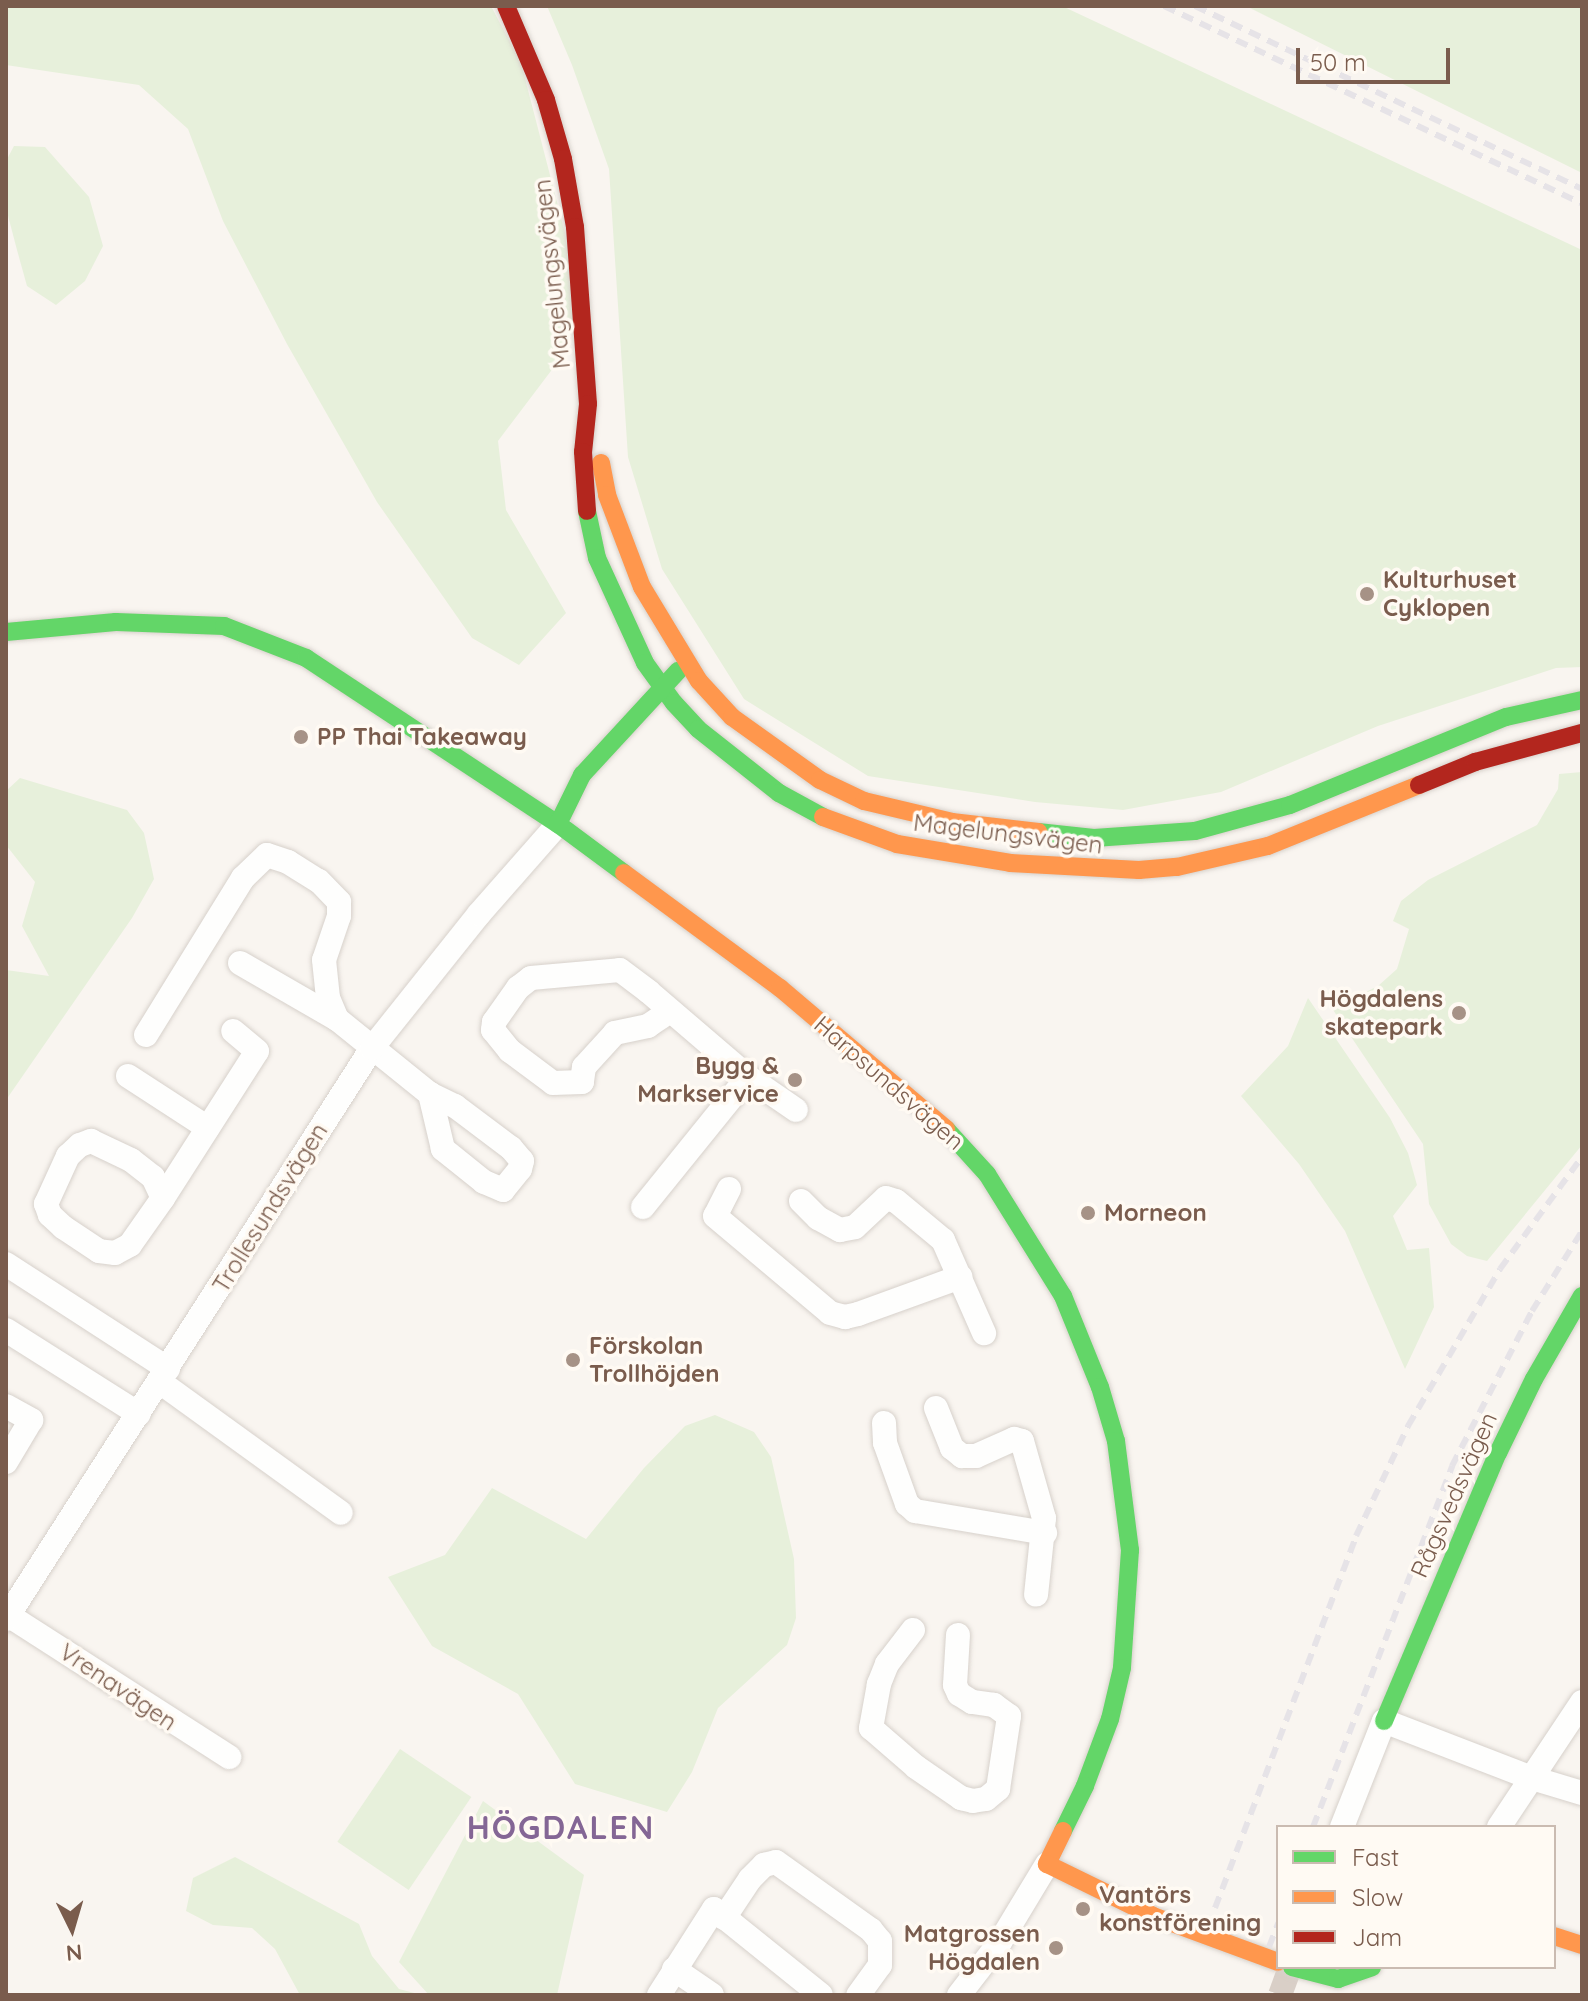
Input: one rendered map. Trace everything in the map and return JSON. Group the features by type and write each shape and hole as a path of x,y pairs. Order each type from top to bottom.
{"street":[{"name":"Magelungsvägen","path":"506,6 546,100 563,159 584,316 588,404 583,452 585,499 597,558 628,630 674,703 698,729 779,793 835,823 897,844 929,851 1010,863 1103,870 1177,867 1268,846 1475,762 1582,733"},
{"name":"Magelungsvägen","path":"588,404 607,495 624,546 642,587 699,681 732,717 772,749 820,780 864,801 952,822 1110,838 1195,831 1266,813 1468,731 1539,708 1582,700"},
{"name":"Harpsundsvägen","path":"6,632 116,622 224,626 306,658 558,824 780,988 954,1136 987,1174 1063,1296 1088,1354 1116,1441 1130,1550 1122,1668 1110,1719 1085,1786 1047,1864 1000,1942 959,1995"},
{"name":"Trollesundsvägen","path":"558,824 582,775 686,662"},
{"path":"650,729 699,681"},
{"name":"Trollesundsvägen","path":"10,1605 164,1376 372,1048 479,914 558,824 594,795"},
{"path":"146,1035 243,878 267,855 288,862 319,881 339,902 339,916 324,960 328,998 337,1019"},
{"path":"240,963 337,1019 430,1094"},
{"path":"670,1011 648,1026 615,1033 584,1067 582,1082 553,1083 510,1051 493,1030 494,1022 518,988 531,978 620,970 670,1011 748,1077 796,1110"},
{"path":"163,1198 153,1177 131,1160 91,1141 80,1145 68,1156 46,1204 50,1215 63,1227 99,1251 115,1253 130,1245 163,1198 257,1051 233,1031"},
{"path":"128,1076 208,1128"},
{"path":"643,1207 748,1077"},
{"path":"729,1189 715,1216 830,1313 845,1317 858,1314 960,1277"},
{"path":"801,1201 818,1218 840,1230 855,1227 886,1198 896,1201 938,1234 984,1333"},
{"path":"6,1264 164,1376 341,1513"},
{"name":"Rågsvedsvägen","path":"1384,1721 1498,1453 1534,1379 1582,1296"},
{"path":"6,1330 139,1414"},
{"path":"6,1406 31,1420 6,1462"},
{"path":"936,1408 952,1448 962,1456 976,1456 1014,1439 1022,1441 1041,1498 1045,1533 1036,1595"},
{"path":"884,1423 885,1443 898,1480 907,1504 915,1511 1045,1533"},
{"name":"Vrenavägen","path":"10,1605 194,1736 229,1757"},
{"path":"913,1630 887,1664 879,1684 871,1728 916,1767 961,1798 973,1801 986,1799 998,1789 1009,1716 994,1705 972,1702 959,1694 955,1685 958,1635"},
{"path":"1500,1825 1582,1702"},
{"path":"1343,1825 1384,1721 1532,1778 1582,1793"},
{"path":"724,1918 750,1879 764,1865 776,1862 871,1930 880,1941 880,1965 858,1995"},
{"path":"1047,1864 1153,1916 1276,1961"},
{"path":"659,1995 714,1909 821,1995"},
{"path":"1556,1937 1582,1945"},
{"path":"674,1969 712,1995"},
{"path":"1300,1969 1338,1979 1368,1969"}],"green space":[{"path":"6,6 491,6 521,63 565,233 577,307 563,355 498,441 506,510 566,613 519,665 472,638 377,502 287,344 223,221 188,129 139,85 6,65"},
{"path":"547,6 1062,6 1582,250 1582,667 1556,668 1378,726 1221,792 1123,810 1035,802 868,776 744,699 662,569 628,457 609,169"},
{"path":"1246,6 1582,6 1582,173"},
{"path":"14,146 45,147 89,197 103,246 85,281 56,305 27,286 17,250 6,208 6,161"},
{"name":"Högdalens skatepark","path":"1582,772 1582,1145 1487,1261 1467,1256 1451,1244 1429,1204 1423,1144 1319,989 1339,995 1362,994 1378,986 1397,969 1409,929 1393,921 1401,901 1428,880 1537,825 1558,789 1559,774"},
{"path":"20,778 127,810 144,833 154,879 132,918 6,1100 6,970 49,976 22,926 35,882 6,845 6,791"},
{"path":"1308,998 1390,1118 1408,1153 1417,1185 1393,1216 1407,1250 1429,1248 1434,1307 1405,1369 1345,1231 1299,1164 1241,1096 1288,1046"},
{"path":"715,1415 754,1432 771,1457 794,1559 796,1618 787,1645 718,1708 692,1772 667,1812 575,1784 518,1694 432,1646 388,1577 445,1555 492,1488 586,1539 644,1468 685,1426"},
{"path":"400,1749 471,1797 409,1890 337,1842"},
{"path":"483,1801 584,1875 557,1995 429,1995 399,1962"},
{"path":"235,1857 359,1924 372,1956 399,1989 422,1995 300,1995 275,1949 252,1928 213,1925 186,1911 193,1878"}],"tunnel":[{"path":"1280,1995 1289,1969"}],"railway":[{"path":"1164,6 1582,204"},
{"path":"1195,6 1582,189"},
{"path":"1215,1908 1356,1536 1408,1426 1500,1269 1582,1157"},
{"path":"1314,1825 1452,1466 1532,1311 1582,1231"},
{"path":"1269,1947 1276,1928"}],"traffic: fast":[{"path":"587,511 597,558 645,663 674,703 698,729 779,793 823,817"},
{"path":"6,632 116,622 224,626 306,658 558,824 624,873"},
{"path":"558,824 582,775 678,671"},
{"path":"1038,832 1094,838 1195,831 1290,805 1506,717 1582,700"},
{"path":"946,1129 987,1174 1063,1296 1100,1387 1116,1441 1130,1550 1122,1668 1110,1719 1085,1786 1063,1831"},
{"path":"1384,1721 1498,1453 1534,1379 1582,1296"},
{"path":"1300,1969 1338,1979 1366,1969"}],"traffic: slow":[{"path":"601,463 607,495 642,587 699,681 732,717 820,780 864,801 952,822 1038,832"},
{"path":"823,817 897,844 1010,863 1139,870 1177,867 1268,846 1419,785"},
{"path":"624,873 780,988 946,1129"},
{"path":"1063,1831 1047,1864 1153,1916 1276,1961"},
{"path":"1556,1937 1582,1945"}],"traffic: jam":[{"path":"506,6 546,100 563,159 575,227 588,404 583,452 587,511"},
{"path":"1419,785 1475,762 1582,733"}],"place":[{"name":"Kulturhuset Cyklopen","path":"1367,594"},
{"name":"PP Thai Takeaway","path":"301,737"},
{"name":"Högdalens skatepark","path":"1459,1013"},
{"name":"Bygg & Markservice","path":"795,1080"},
{"name":"Morneon","path":"1088,1213"},
{"name":"Förskolan Trollhöjden","path":"573,1360"},
{"name":"Vantörs konstförening","path":"1083,1909"},
{"name":"Matgrossen Högdalen","path":"1056,1948"}],"district":[{"name":"HÖGDALEN","path":"561,1827"}]}
